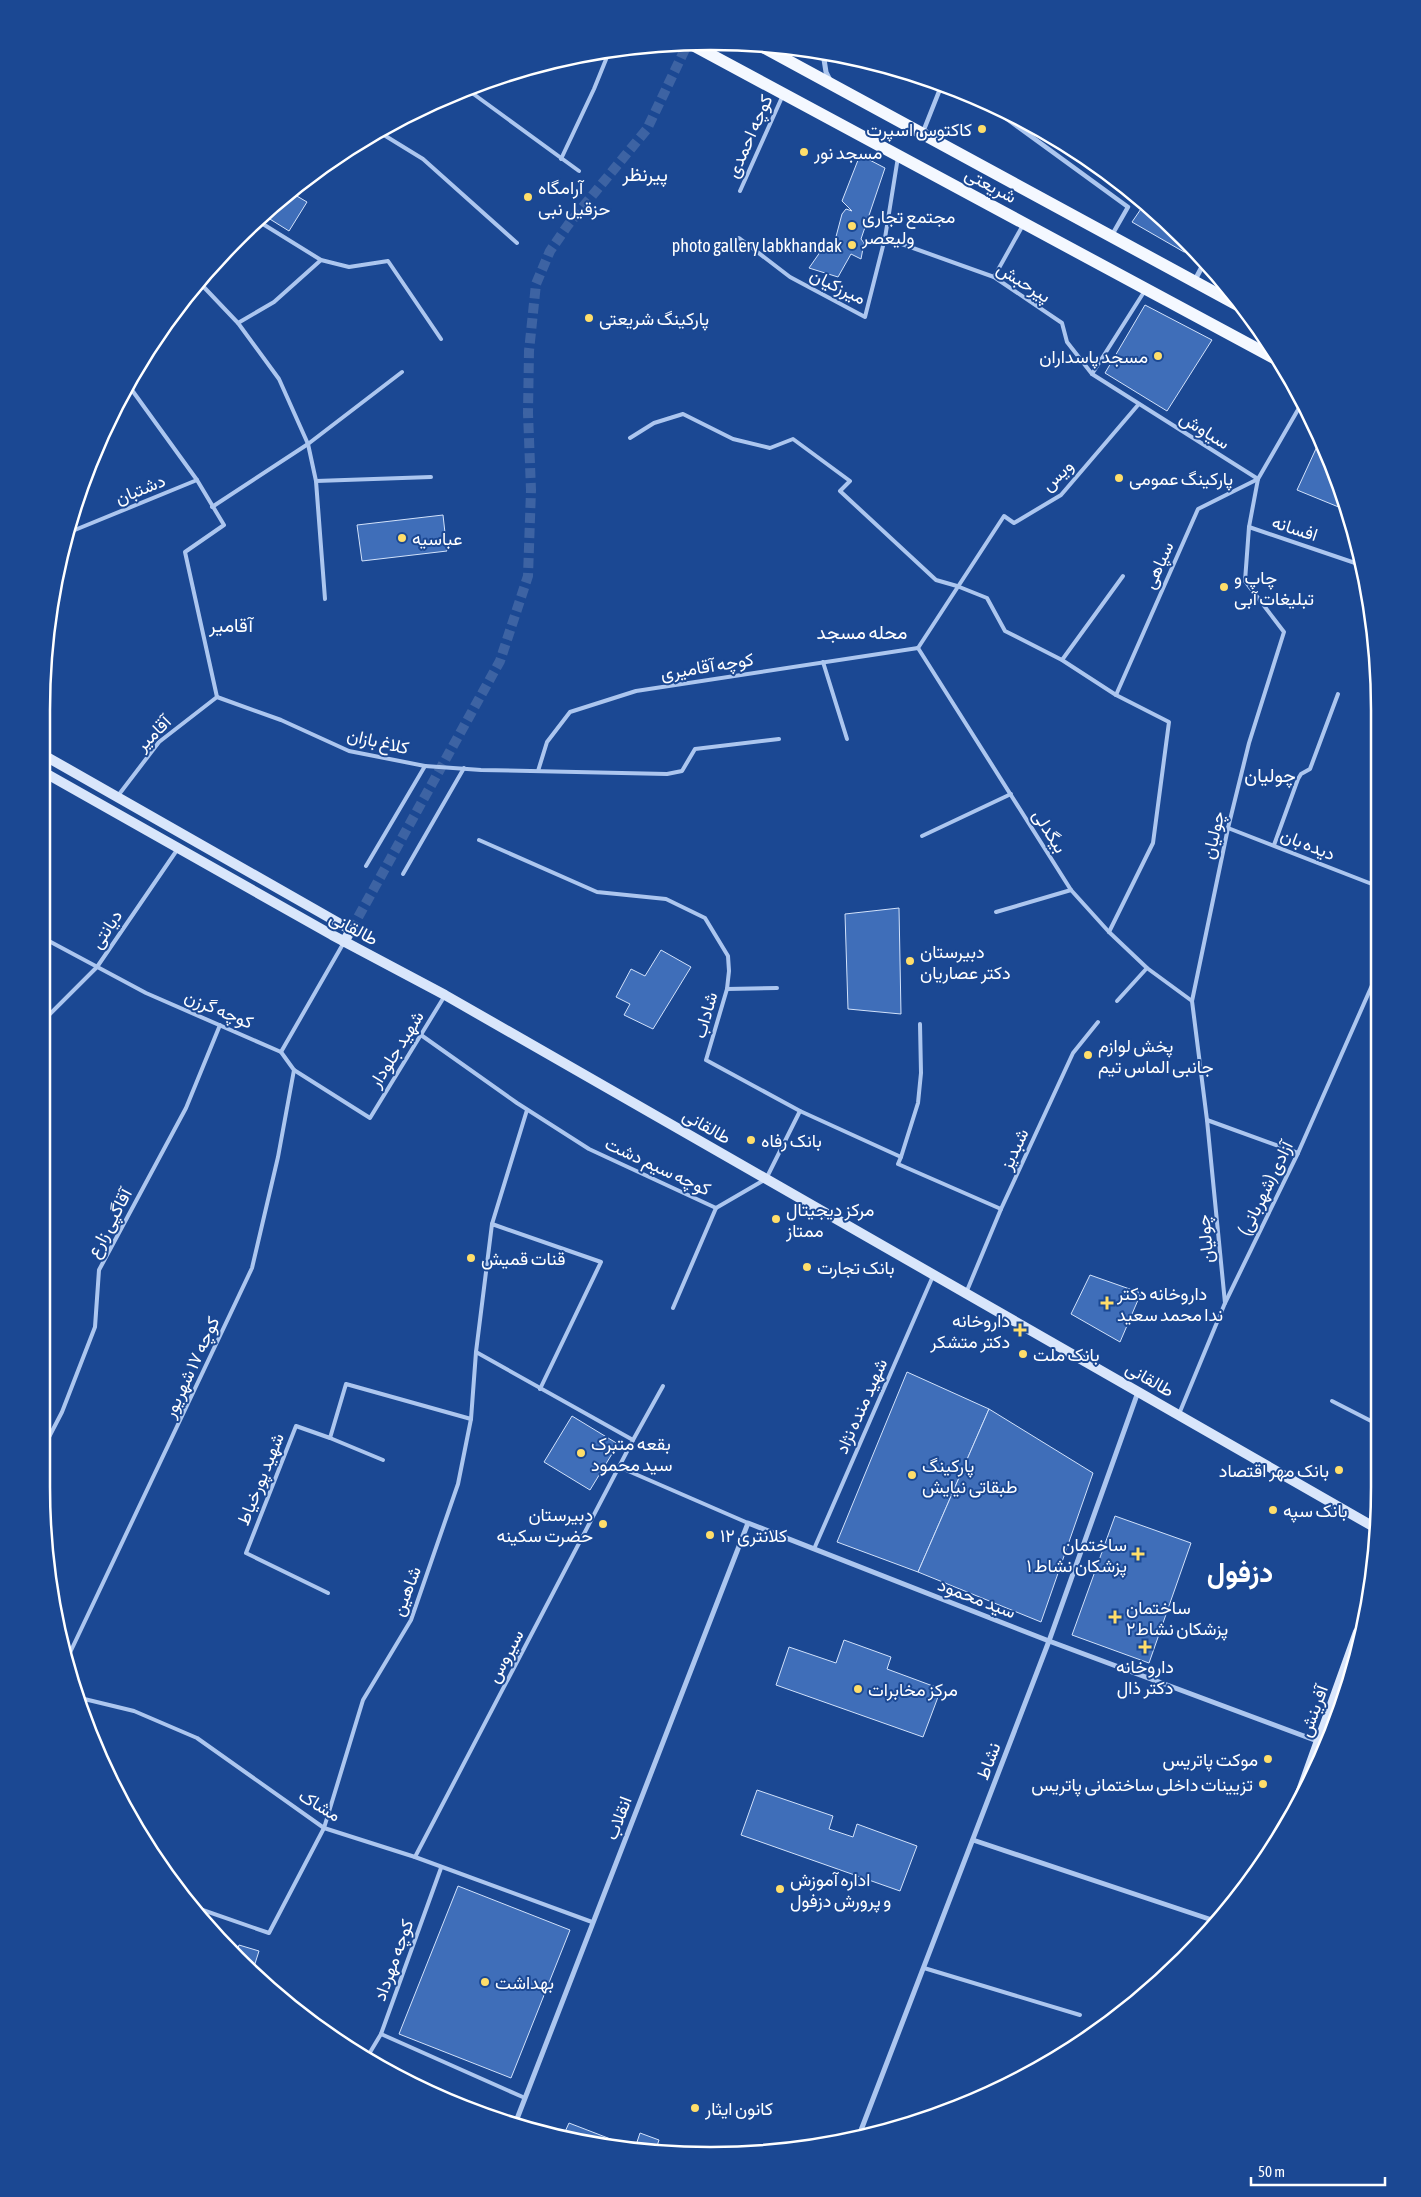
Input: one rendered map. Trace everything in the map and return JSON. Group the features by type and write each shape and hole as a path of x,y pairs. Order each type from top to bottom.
{"main road":[{"name":"شریعتی","path":"704,50 1266,354"},
{"name":"شریعتی","path":"774,53 1228,300"},
{"name":"طالقانی","path":"50,759 352,930 344,942"},
{"name":"طالقانی","path":"50,776 344,942 445,995 1370,1525"}],"street":[{"path":"824,61 826,72 832,85"},
{"path":"922,133 939,91"},
{"path":"1014,124 1128,206 1112,236"},
{"path":"1194,281 1201,268"},
{"name":"نشاط","path":"862,2129 1049,1641 1139,1391"},
{"name":"سید محمود","path":"748,1523 1049,1641 1320,1742"},
{"name":"انقلاب","path":"517,2118 748,1523"},
{"path":"973,1840 1209,1919"}],"lane":[{"path":"561,158 606,59"},
{"name":"کوچه احمدی","path":"740,191 784,93"},
{"path":"474,94 579,171"},
{"path":"385,135 423,158 516,243"},
{"name":"میرزکیان","path":"739,238 790,277 865,317 885,238 898,155"},
{"path":"994,277 1024,223"},
{"path":"264,224 321,260 349,267 388,261 441,340"},
{"name":"پیرحبش","path":"885,238 994,277 1062,323 1067,342 1092,374"},
{"path":"238,324 274,302 321,260"},
{"path":"204,287 238,324 279,379 308,444 316,481 325,599"},
{"path":"1138,405 1092,374 1146,289"},
{"path":"212,507 308,444 402,372"},
{"path":"132,391 198,480 224,525 185,552 217,696"},
{"name":"سیاوش","path":"1138,405 1258,479"},
{"name":"ویس","path":"958,586 1004,516 1014,523 1061,495 1138,405"},
{"name":"چولیان","path":"1225,1303 1207,1120 1192,1001 1228,828 1249,743 1284,632 1245,581 1249,528 1258,479 1298,408"},
{"path":"630,438 654,423 683,414 733,439 770,448 793,439 850,481 840,491 936,580 958,586 987,598 1005,631 1062,660 1116,695 1169,722 1153,843 1109,932"},
{"path":"316,481 431,477"},
{"name":"سپاهی","path":"1116,695 1198,509 1258,479"},
{"name":"دشتبان","path":"76,530 198,480"},
{"name":"افسانه","path":"1249,528 1353,562"},
{"path":"1062,660 1123,576"},
{"path":"918,648 958,586"},
{"name":"کوچه آقامیری","path":"538,771 547,742 570,712 636,692 918,648"},
{"name":"بیگدلی","path":"918,648 1071,890 1109,932 1147,968 1192,1001"},
{"path":"823,662 847,739"},
{"path":"1274,845 1298,779 1301,774 1310,769 1338,694"},
{"name":"کلاغ بازان","path":"217,696 281,720 349,751 425,766 366,866"},
{"name":"آقامیر","path":"117,797 159,742 217,696"},
{"path":"425,766 667,774 682,771 695,749 779,739"},
{"path":"404,874 464,768"},
{"path":"922,836 1011,794"},
{"name":"دیده بان","path":"1228,828 1371,884"},
{"name":"شاداب","path":"479,840 597,892 666,899 705,918 728,956 729,980 706,1060 800,1111 901,1157 898,1164 1001,1209"},
{"name":"دیانتی","path":"50,1014 97,967 178,848"},
{"path":"996,912 1071,890"},
{"name":"کوچه گرزن","path":"50,942 146,993 281,1052"},
{"path":"294,1070 281,1052 344,942"},
{"path":"1117,1001 1147,968"},
{"path":"726,989 777,988"},
{"name":"آزادی (شهربانی)","path":"1178,1414 1225,1303 1298,1153 1371,988"},
{"name":"شهید جلودار","path":"294,1070 370,1118 445,995"},
{"name":"شبدیز","path":"966,1293 1001,1209 1073,1053 1098,1022"},
{"path":"901,1157 918,1103 921,1072 920,1024"},
{"name":"آقاگپی زارع","path":"50,1435 62,1412 95,1327 100,1270 186,1108 220,1025"},
{"name":"کوچه سیم دشت","path":"420,1035 527,1110 589,1149 716,1208 766,1178"},
{"name":"کوچه ۱۷ شهریور","path":"71,1650 252,1268 278,1157 294,1070"},
{"name":"شاهین","path":"204,1911 269,1933 324,1828 363,1700 412,1620 458,1484 471,1419 476,1352 492,1224 527,1110"},
{"path":"766,1178 800,1111"},
{"path":"1207,1120 1298,1153"},
{"path":"672,1308 716,1208"},
{"path":"492,1224 601,1262 540,1389"},
{"name":"شهید منده نژاد","path":"814,1549 933,1274"},
{"path":"476,1352 633,1440"},
{"path":"383,1460 330,1438 346,1384 471,1419"},
{"name":"سیروس","path":"414,1857 663,1386"},
{"path":"1332,1401 1371,1421"},
{"name":"شهید پورخیاط","path":"328,1593 246,1553 296,1426 330,1438"},
{"name":"سید محمود","path":"619,1467 748,1523"},
{"name":"مشاک","path":"85,1699 134,1712 198,1738 324,1828 414,1857 592,1922"},
{"name":"کوچه مهرداد","path":"370,2053 381,2034 441,1868"},
{"path":"924,1968 1080,2015"},
{"path":"381,2034 525,2098"}],"building":[{"name":"مجتمع تجاری ولیعصر","path":"860,155 885,168 861,239 864,243 861,259 851,254 838,277 809,268 825,245 833,248 842,214 846,209 852,211 842,201"},
{"path":"296,196 307,202 289,231 270,219"},
{"path":"1141,209 1186,252 1184,252 1132,222"},
{"name":"مسجد پاسداران","path":"1145,305 1212,340 1167,411 1105,373"},
{"path":"1316,448 1339,507 1297,490"},
{"name":"عباسیه","path":"443,515 447,551 362,561 357,525"},
{"path":"899,908 901,1014 848,1009 845,914"},
{"path":"661,950 691,967 653,1029 624,1015 630,1004 616,997 631,969 645,976"},
{"name":"داروخانه دکتر ندا محمد سعید","path":"1090,1275 1141,1293 1120,1342 1071,1314"},
{"name":"پارکینگ طبقاتی نیایش","path":"907,1372 989,1409 918,1572 837,1542"},
{"path":"989,1409 1093,1473 1041,1622 918,1572"},
{"name":"بقعه متبرک سید محمود","path":"572,1416 618,1444 590,1490 544,1462"},
{"path":"1115,1516 1191,1543 1149,1663 1072,1635"},
{"path":"844,1640 891,1657 887,1669 941,1689 923,1737 776,1685 789,1647 836,1663"},
{"path":"757,1790 833,1816 829,1829 853,1837 857,1824 917,1846 900,1891 741,1835"},
{"name":"بهداشت","path":"458,1886 570,1930 511,2078 399,2034"},
{"path":"239,1945 259,1951 255,1965 243,1954 238,1948"},
{"path":"569,2123 610,2139 582,2134 566,2130"},
{"path":"640,2133 659,2140 657,2145 637,2142"}],"tunnel":[{"path":"351,930 500,661 528,576 531,490 528,413 529,351 536,284 550,251 568,225 647,129 684,51"}],"place":[{"name":"کاکتوس اسپرت","path":"982,129"},
{"name":"مسجد نور","path":"804,152"},
{"name":"آرامگاه حزقیل نبی","path":"528,197"},
{"name":"مجتمع تجاری ولیعصر","path":"852,226"},
{"name":"photo gallery labkhandak","path":"852,245"},
{"name":"پارکینگ شریعتی","path":"589,318"},
{"name":"مسجد پاسداران","path":"1158,356"},
{"name":"پارکینگ عمومی","path":"1119,478"},
{"name":"عباسیه","path":"402,538"},
{"name":"چاپ و تبلیغات آبی","path":"1224,587"},
{"name":"دبیرستان دکتر عصاریان","path":"910,961"},
{"name":"پخش لوازم جانبی الماس تیم","path":"1088,1055"},
{"name":"بانک رفاه","path":"751,1140"},
{"name":"مرکز دیجیتال ممتاز","path":"776,1219"},
{"name":"قنات قمیش","path":"471,1258"},
{"name":"بانک تجارت","path":"807,1267"},
{"name":"داروخانه دکتر ندا محمد سعید","path":"1107,1303"},
{"name":"داروخانه دکتر متشکر","path":"1020,1330"},
{"name":"بانک ملت","path":"1023,1354"},
{"name":"بقعه متبرک سید محمود","path":"581,1453"},
{"name":"بانک مهر اقتصاد","path":"1339,1470"},
{"name":"پارکینگ طبقاتی نیایش","path":"912,1475"},
{"name":"بانک سپه","path":"1273,1510"},
{"name":"دبیرستان حضرت سکینه","path":"603,1524"},
{"name":"کلانتری ۱۲","path":"710,1535"},
{"name":"ساختمان پزشکان نشاط ۱","path":"1138,1554"},
{"name":"ساختمان پزشکان نشاط۲","path":"1115,1617"},
{"name":"داروخانه دکتر ذال","path":"1145,1647"},
{"name":"مرکز مخابرات","path":"858,1689"},
{"name":"موکت پاتریس","path":"1268,1759"},
{"name":"تزیینات داخلی ساختمانی پاتریس","path":"1263,1784"},
{"name":"اداره آموزش و پرورش دزفول","path":"780,1889"},
{"name":"بهداشت","path":"485,1982"},
{"name":"کانون ایثار","path":"695,2108"}],"district":[{"name":"پیرنظر","path":"645,174"},
{"name":"آقامیر","path":"231,625"},
{"name":"محله مسجد","path":"862,632"},
{"name":"چولیان","path":"1270,775"},
{"name":"دزفول","path":"1240,1572"}]}
